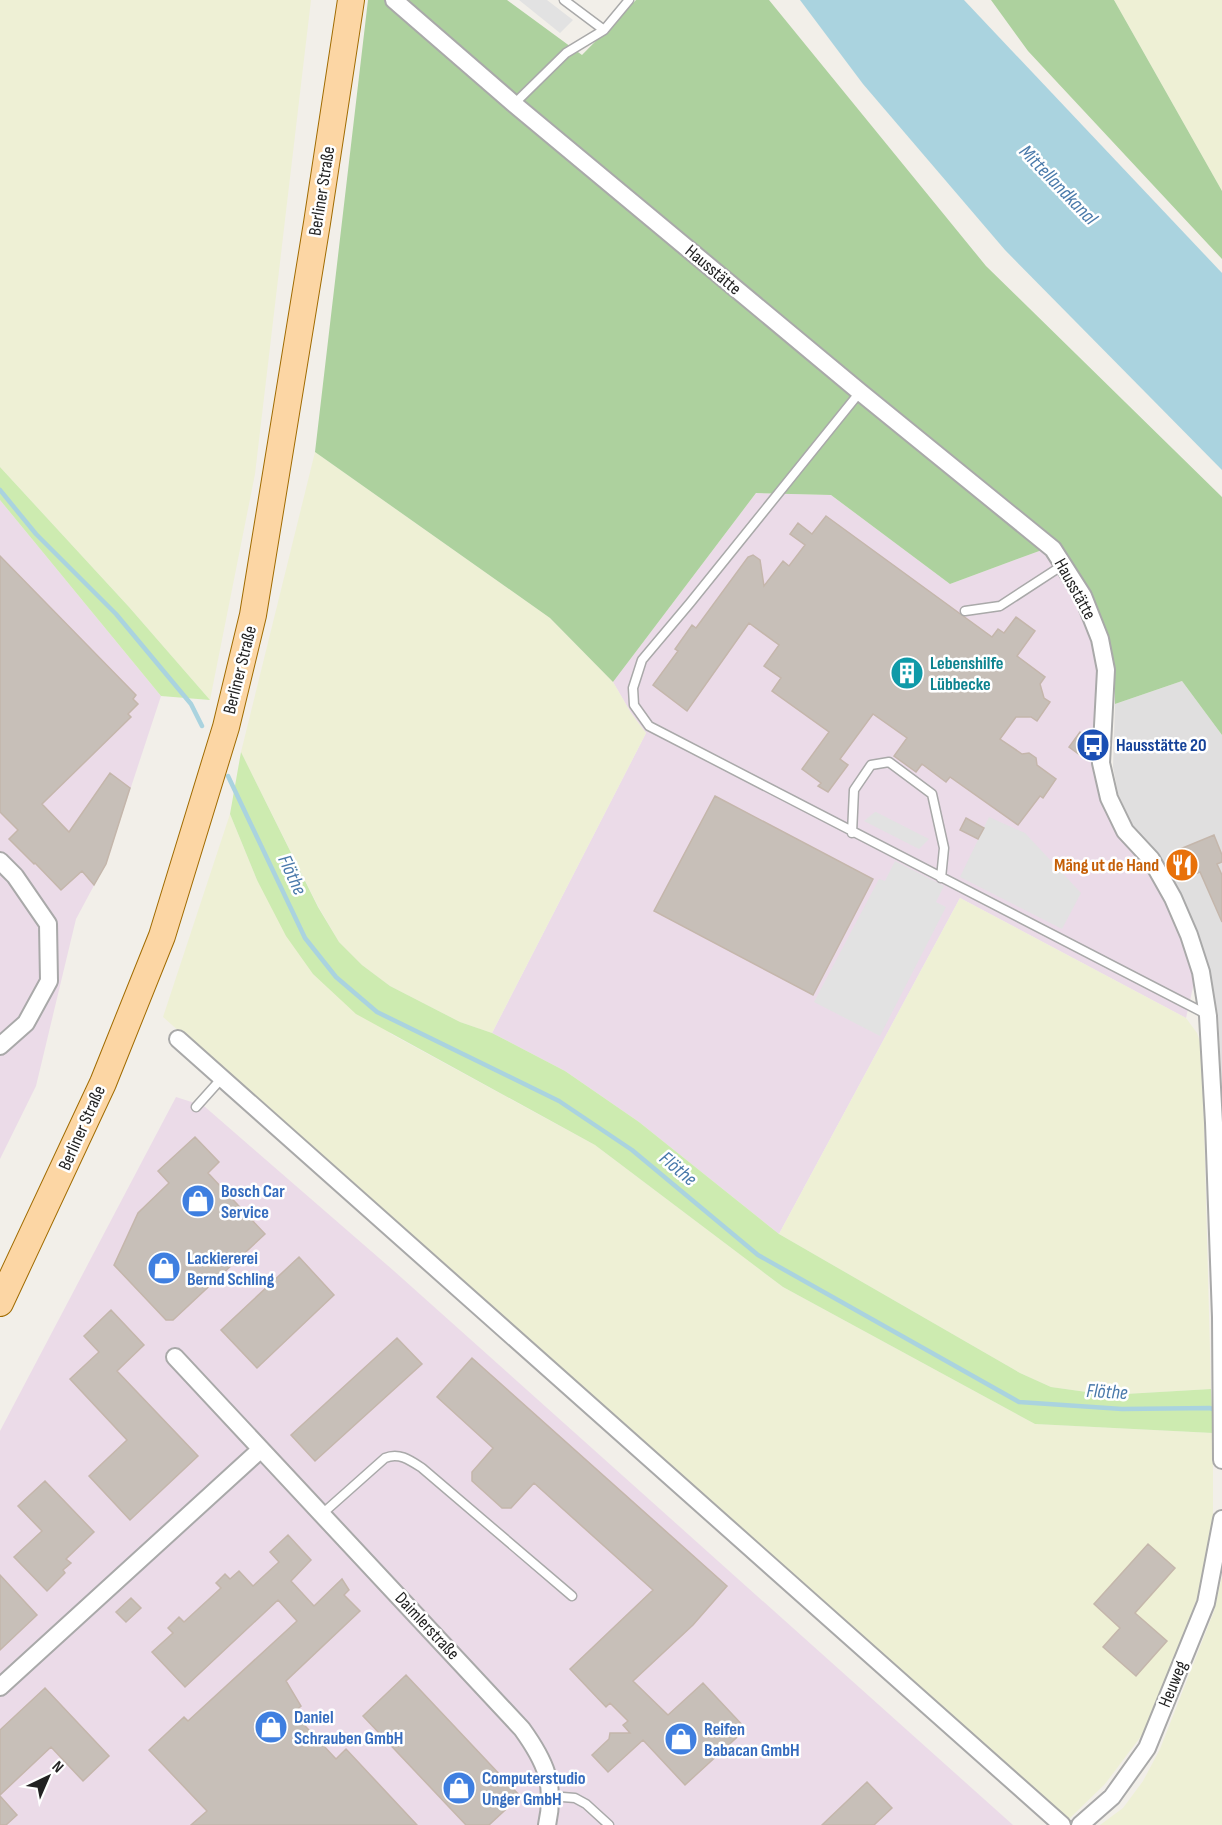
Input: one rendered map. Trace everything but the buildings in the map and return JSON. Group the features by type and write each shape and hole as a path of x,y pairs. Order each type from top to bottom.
{"main road":[{"name":"Berliner Straße","path":"0,1303 103,1083 162,936 226,727 253,615 351,0"}],"street":[{"name":"Hausstätte","path":"394,0 514,104 860,392 1053,549 1083,596 1093,617 1106,670 1101,763 1110,798 1125,831 1151,859 1173,898 1189,934 1201,972 1208,1016 1218,1119 1222,1423"},
{"path":"0,861 15,876 48,924 49,981 26,1023 0,1046"},
{"path":"178,1039 1062,1825"},
{"name":"Daimlerstraße","path":"175,1358 522,1729 543,1762 550,1796 547,1825"},
{"path":"1222,1423 1222,1460"},
{"path":"0,1687 260,1450"},
{"name":"Heuweg","path":"1080,1825 1112,1797 1147,1748 1206,1602 1222,1519"}],"lane":[{"path":"564,0 603,30"},
{"path":"514,104 566,53 603,30 629,0"},
{"path":"860,392 642,660 633,688 634,705 649,726 1208,1016"},
{"path":"965,611 1000,606 1063,565"},
{"path":"852,833 854,790 871,765 889,762 932,794 944,848 941,878"},
{"path":"196,1107 222,1078"},
{"path":"322,1514 385,1458 402,1456 422,1468 572,1596"},
{"path":"550,1796 575,1798 586,1804 609,1825"}],"shaded area":[{"path":"519,0 547,0 573,20 560,33"},
{"path":"756,493 831,495 950,584 1042,550 1068,587 1087,627 1098,666 1093,766 1099,797 1119,838 1153,873 1196,974 1186,1018 960,898 779,1234 639,1122 565,1071 492,1033 646,733 613,682"},
{"path":"0,500 161,696 106,863 76,919 36,1086 0,1159"},
{"path":"1182,681 1222,735 1222,1088 1218,1014 1204,954 1159,860 1133,827 1118,793 1113,767 1115,704"},
{"path":"875,812 929,839 919,849 864,821"},
{"path":"989,817 1025,833 1081,893 1062,929 960,877"},
{"path":"895,861 944,886 936,902 946,907 880,1036 814,1002 879,879 885,881"},
{"path":"176,1097 204,1106 394,1271 1013,1825 0,1825 0,1431"}],"green space":[{"path":"0,0 311,0 255,474 210,700 129,607 0,467"},
{"path":"368,0 507,0 582,55 636,0 769,0 986,266 1222,497 1222,735 1182,681 1115,704 1114,666 1105,636 1083,581 1042,550 950,584 831,495 756,493 613,682 550,618 315,452"},
{"path":"991,0 1114,0 1222,191 1222,259 1028,51"},
{"path":"1114,0 1222,0 1222,191"},
{"path":"315,452 550,618 613,682 646,733 492,1033 460,1022 390,986 362,965 339,942 318,906 241,752"},
{"path":"0,467 129,607 210,700 161,696 0,500"},
{"path":"241,752 318,907 339,942 362,965 390,986 460,1022 492,1033 565,1071 639,1122 779,1234 1020,1373 1051,1387 1108,1395 1211,1389 1213,1433 1035,1424 783,1287 595,1145 356,1014 313,974 286,936 257,880 230,814"},
{"path":"230,814 257,880 391,1034 595,1145 783,1287 1035,1424 1213,1433 1213,1518 1198,1596 1145,1731 1105,1784 1069,1819 163,1017"},
{"path":"960,898 1186,1018 1197,1033 1202,1048 1211,1389 1108,1395 1051,1387 1020,1373 779,1234"},
{"path":"1222,1576 1222,1825 1100,1825 1123,1808 1143,1781 1160,1749 1214,1611"}],"water":[{"name":"Mittellandkanal","path":"800,0 964,0 1222,273 1222,470 1005,250 863,84"}],"waterway":[{"name":"Flöthe","path":"0,490 36,534 116,614 191,704 202,726"},
{"name":"Flöthe","path":"228,776 305,938 336,977 377,1012 559,1101 632,1150 758,1255 1019,1402 1122,1409 1210,1408 1217,1411"}],"place":[{"name":"Lebenshilfe Lübbecke","path":"907,673"},
{"name":"Hausstätte 20","path":"1093,745"},
{"name":"Mäng ut de Hand","path":"1182,865"},
{"name":"Bosch Car Service","path":"198,1201"},
{"name":"Lackiererei Bernd Schling","path":"164,1268"},
{"name":"Daniel Schrauben GmbH","path":"271,1727"},
{"name":"Reifen Babacan GmbH","path":"681,1739"},
{"name":"Computerstudio Unger GmbH","path":"459,1788"}]}
